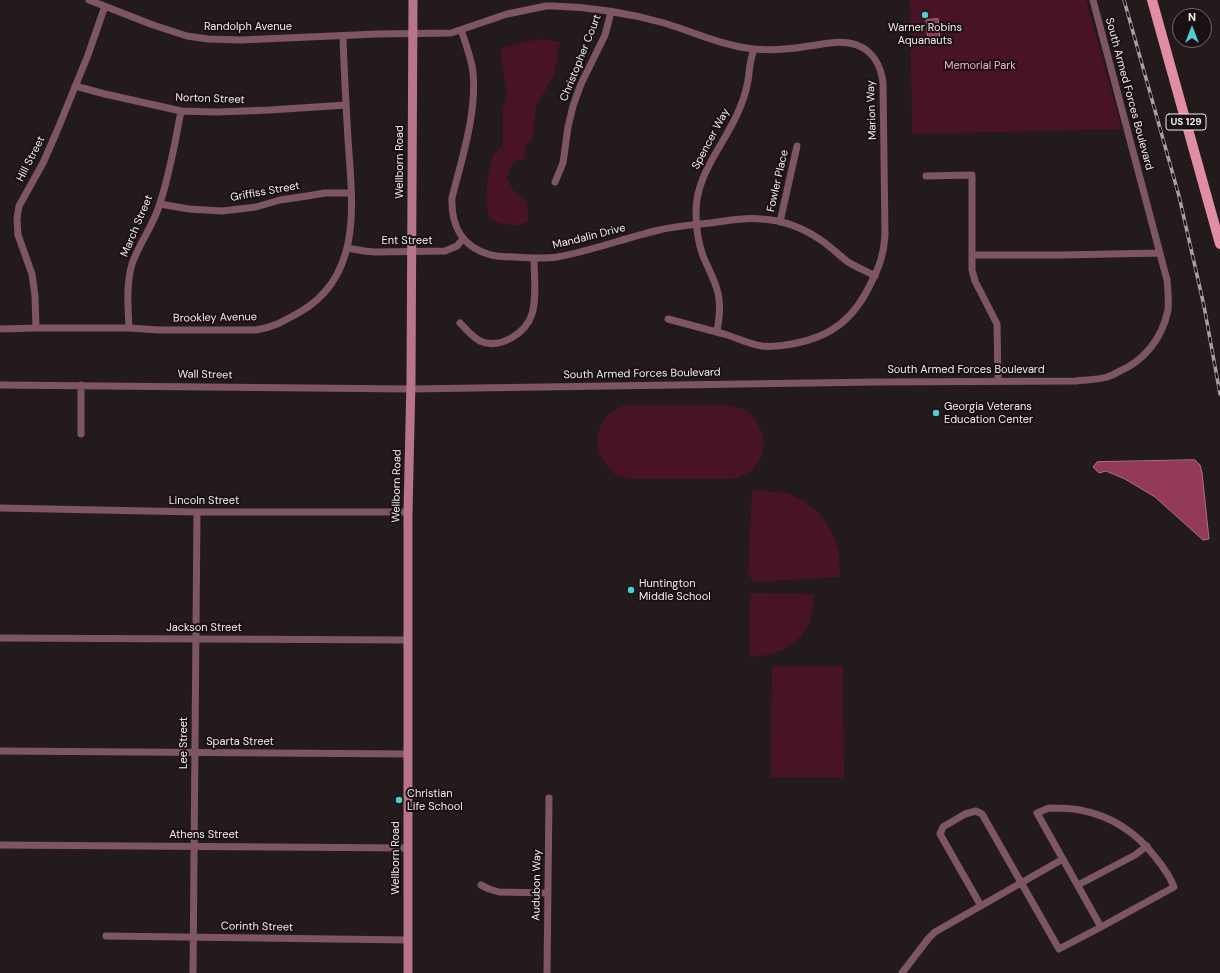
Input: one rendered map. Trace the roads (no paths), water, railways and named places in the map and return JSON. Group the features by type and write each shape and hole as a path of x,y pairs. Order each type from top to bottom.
{"main road":[{"name":"US 129","path":"1152,0 1220,244"}],"street":[{"name":"Randolph Avenue","path":"89,0 187,36 208,39 241,40 413,34"},
{"name":"Wellborn Road","path":"408,973 408,512 413,0"},
{"name":"South Armed Forces Boulevard","path":"410,389 1076,381 1107,377 1126,369 1139,360 1151,348 1161,330 1168,311 1169,297 1167,280 1160,253 1092,0"},
{"name":"Hill Street","path":"36,328 35,296 32,274 18,235 17,219 19,206 43,163 76,86 105,6"},
{"name":"Marion Way","path":"413,34 452,33 507,14 546,6 589,8 611,12 662,23 725,44 754,49 786,49 845,42 851,43 869,52 877,62 882,75 884,90 885,235 882,259 875,276 857,309 836,328 818,338 784,346 763,346 750,344 717,332 668,319"},
{"name":"Christopher Court","path":"555,182 563,163 568,127 573,106 581,84 605,35 611,12"},
{"name":"Mandalin Drive","path":"461,30 471,60 474,92 471,114 452,198 452,215 463,239 474,248 489,255 550,258 567,255 673,227 743,218 763,219 780,222 809,232 849,262 875,276"},
{"name":"Brookley Avenue","path":"0,329 128,328 159,330 256,330 274,326 290,319 308,308 322,296 338,274 347,248 352,222 343,36"},
{"name":"Spencer Way","path":"717,332 719,317 718,294 713,277 699,243 696,205 701,182 709,164 730,130 741,106 746,89 751,56 754,49"},
{"name":"Norton Street","path":"76,86 99,93 181,111 217,112 346,105"},
{"name":"March Street","path":"128,328 129,275 138,251 156,216 160,204 181,111"},
{"name":"Fowler Place","path":"780,222 797,146"},
{"path":"926,176 972,175 972,270 975,281 997,324 998,381"},
{"name":"Griffiss Street","path":"160,204 189,209 222,211 256,207 280,200 307,196 351,193"},
{"name":"Ent Street","path":"347,248 375,252 445,251 457,246 463,239"},
{"path":"972,255 1160,253"},
{"path":"460,323 472,336 481,341 492,343 502,342 521,331 528,323 532,314 534,303 534,258"},
{"name":"Wall Street","path":"0,385 410,389"},
{"path":"81,385 81,434"},
{"name":"Lincoln Street","path":"0,508 197,512 408,512"},
{"name":"Lee Street","path":"193,973 197,512"},
{"name":"Jackson Street","path":"0,638 408,640"},
{"name":"Sparta Street","path":"0,751 408,754"},
{"name":"Audubon Way","path":"547,973 549,798"},
{"path":"981,906 940,834 943,827 966,814 976,811 982,814 1059,949 1101,927 1174,887 1170,876 1147,846 1128,829 1108,818 1080,810 1049,808 1037,813 1101,927"},
{"name":"Athens Street","path":"0,844 408,848"},
{"path":"1078,885 1135,855 1147,846"},
{"path":"902,973 928,938 935,932 1063,859"},
{"path":"481,885 499,892 548,893"},
{"name":"Corinth Street","path":"106,936 408,940"}],"railway":[{"path":"1124,0 1179,196 1204,306 1220,394"}],"place":[{"name":"Warner Robins Aquanauts","path":"925,15"},
{"name":"Georgia Veterans Education Center","path":"936,413"},
{"name":"Huntington Middle School","path":"631,590"},
{"name":"Christian Life School","path":"399,800"}],"park label":[{"name":"Memorial Park","path":"980,66"}]}
